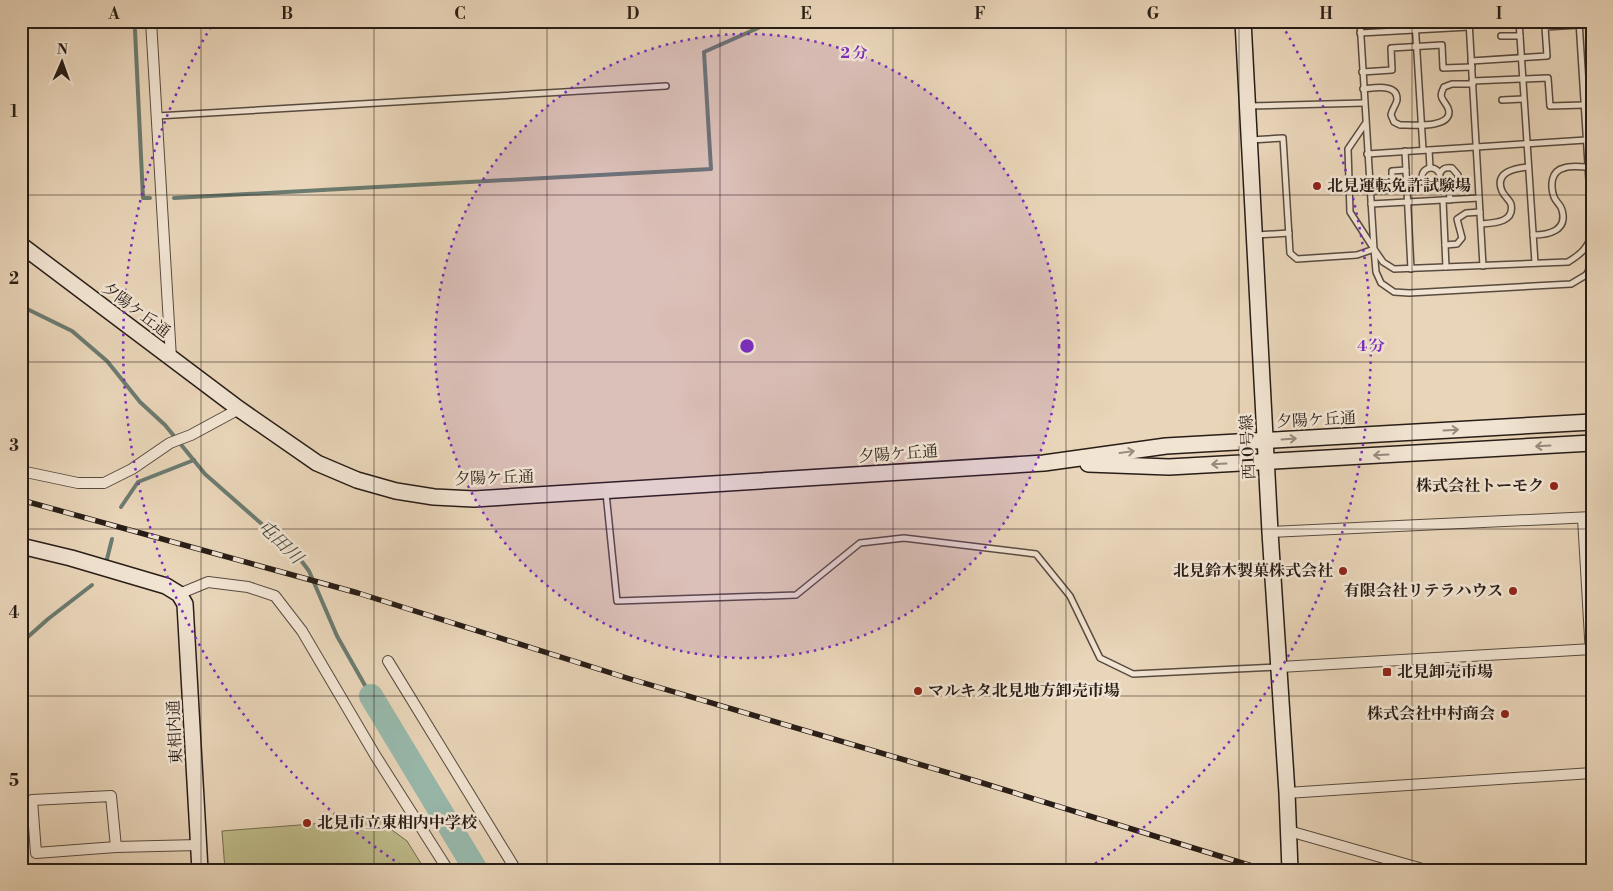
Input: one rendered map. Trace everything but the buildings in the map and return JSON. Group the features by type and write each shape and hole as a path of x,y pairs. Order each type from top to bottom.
{"street":[{"path":"152,21 156,116 172,358"},
{"name":"西10号線","path":"1243,21 1290,870"},
{"name":"夕陽ケ丘通","path":"21,245 239,409 317,463 357,480 396,492 434,497 474,499 1044,463 1166,446 1592,422"},
{"path":"21,471 78,482 104,483 132,469 170,443 191,435 239,409"},
{"name":"夕陽ケ丘通","path":"1044,463 1169,467 1592,443"},
{"path":"1270,532 1587,517 1592,672"},
{"path":"21,546 71,558 166,586 179,594 208,582 248,588 275,596 302,630 375,755 448,870"},
{"name":"東相内通","path":"179,594 185,604 200,870"},
{"path":"1280,667 1591,650"},
{"path":"388,661 516,870"},
{"path":"1287,793 1592,773"},
{"path":"116,848 111,796 32,800 36,853 198,845"},
{"path":"1289,830 1426,870"}],"lane":[{"path":"1360,21 1374,249 1376,272 1381,282 1394,292 1409,293 1571,284 1586,275 1592,265"},
{"path":"1415,21 1421,124 1430,168"},
{"path":"1440,21 1440,28"},
{"path":"1519,21 1535,263"},
{"path":"1389,22 1390,31"},
{"path":"1362,72 1392,70 1391,48 1442,45 1443,68 1547,56 1545,27 1579,23 1592,228"},
{"path":"1360,33 1416,30 1469,24 1483,266"},
{"path":"1501,36 1520,36"},
{"path":"1363,89 1387,87 1393,90 1397,96 1391,115 1394,122 1400,125 1439,124 1445,121 1448,109 1442,100 1441,94 1444,87 1452,84 1548,78 1550,106 1584,106"},
{"path":"156,116 666,86"},
{"path":"1502,100 1524,98"},
{"path":"1248,106 1364,103"},
{"path":"1366,124 1348,149 1350,212 1383,262 1394,269 1568,262 1582,253 1590,243 1592,233"},
{"path":"1249,140 1283,138 1290,253 1297,259 1357,256 1374,249"},
{"path":"1368,154 1586,140"},
{"path":"1405,151 1410,269"},
{"path":"1430,168 1423,174 1424,183 1428,186 1438,184 1442,169 1447,167 1456,171 1458,175 1457,180 1449,186"},
{"path":"1481,224 1499,223 1506,220 1510,213 1511,205 1502,190 1502,180 1506,172 1515,168 1528,167"},
{"path":"1533,235 1545,235 1554,232 1560,227 1563,218 1562,208 1554,198 1551,186 1552,178 1557,171 1566,167 1588,167"},
{"path":"1430,168 1436,169 1440,173"},
{"path":"1370,191 1392,190 1392,171 1406,170"},
{"path":"1440,180 1449,186"},
{"path":"1449,186 1450,200"},
{"path":"1371,204 1479,198"},
{"path":"1443,200 1446,268"},
{"path":"1445,245 1457,244 1462,238 1456,219 1466,213 1480,212"},
{"path":"1254,235 1289,233"},
{"path":"606,490 617,601 796,595 860,543 904,538 1036,554 1070,596 1100,658 1133,674 1280,667"}],"shaded area":[{"path":"377,819 407,841 425,870 225,870 222,831"}],"waterway":[{"path":"174,198 711,169 704,52 774,21"},
{"path":"135,30 143,198 150,198"},
{"name":"屯田川","path":"21,306 72,331 107,361 140,402 165,425 205,474 297,555 309,571 337,636 371,696"},
{"path":"121,507 138,482 194,460"},
{"path":"107,559 112,539"},
{"path":"21,643 48,619 92,585"},
{"name":"屯田川","path":"371,696 476,870"}],"railway":[{"path":"21,500 358,593 627,678 976,781 1265,870"}],"place":[{"name":"北見運転免許試験場","path":"1317,186"},
{"name":"株式会社トーモク","path":"1554,486"},
{"name":"北見鈴木製菓株式会社","path":"1343,571"},
{"name":"有限会社リテラハウス","path":"1513,591"},
{"name":"北見卸売市場","path":"1387,672"},
{"name":"マルキタ北見地方卸売市場","path":"918,691"},
{"name":"株式会社中村商会","path":"1505,714"},
{"name":"北見市立東相内中学校","path":"307,823"}]}
